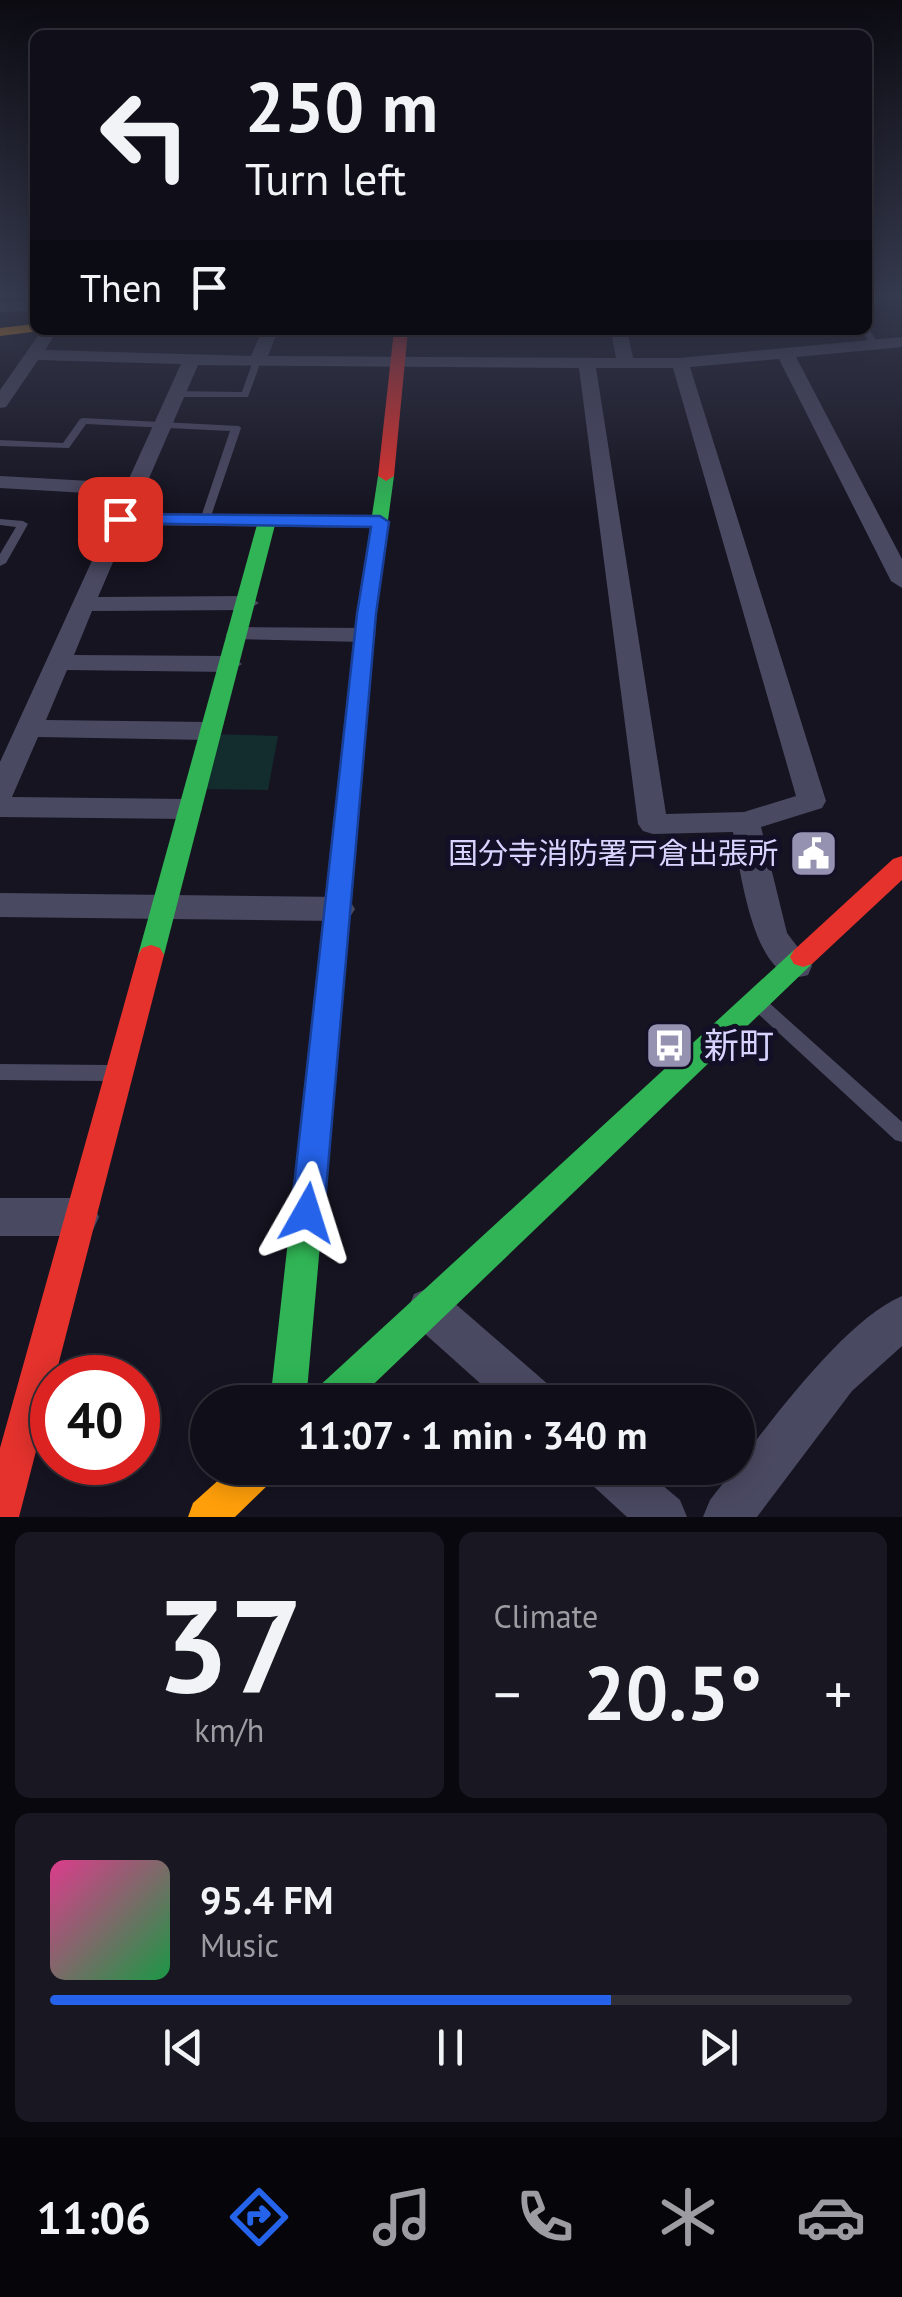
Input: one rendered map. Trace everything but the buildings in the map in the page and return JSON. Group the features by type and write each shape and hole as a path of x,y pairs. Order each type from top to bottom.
{"street":[{"path":"1,399 24,368"},
{"path":"0,793 187,368"},
{"path":"290,1385 364,634 395,368"},
{"path":"588,368 653,824 745,822 812,801 682,368"},
{"path":"792,368 902,581"},
{"path":"0,482 132,489"},
{"path":"120,519 380,522"},
{"path":"0,1517 26,1385 79,1217 267,520"},
{"path":"84,604 246,603"},
{"path":"238,634 364,634"},
{"path":"60,662 229,664"},
{"path":"29,728 208,730"},
{"path":"0,806 188,809"},
{"path":"745,822 772,938 796,966"},
{"path":"347,1385 899,873"},
{"path":"0,905 339,909"},
{"path":"0,1217 79,1217"},
{"path":"428,1309 515,1385"},
{"path":"727,1517 838,1376 902,1317"},
{"path":"207,1517 242,1485"},
{"path":"626,1485 663,1517"}],"lane":[{"path":"173,394 245,395 255,368"},
{"path":"0,443 66,446 83,420 236,428 206,520"},
{"path":"0,522 23,524 0,564"},
{"path":"757,1002 902,1134"},
{"path":"0,1072 118,1073"}],"green space":[{"path":"213,734 278,736 268,790 198,789"}],"traffic: fast":[{"path":"290,1385 369,594 386,476"},
{"path":"151,955 267,521"},
{"path":"347,1385 803,957"}],"traffic: slow":[{"path":"207,1517 241,1485"}],"traffic: jam":[{"path":"386,476 397,368"},
{"path":"803,957 902,865"},
{"path":"0,1517 151,955"}],"place":[{"name":"国分寺消防署戸倉出張所","path":"813,854"},
{"name":"新町","path":"669,1046"}],"route":[{"path":"120,519 380,522 366,614 307,1213"}]}
